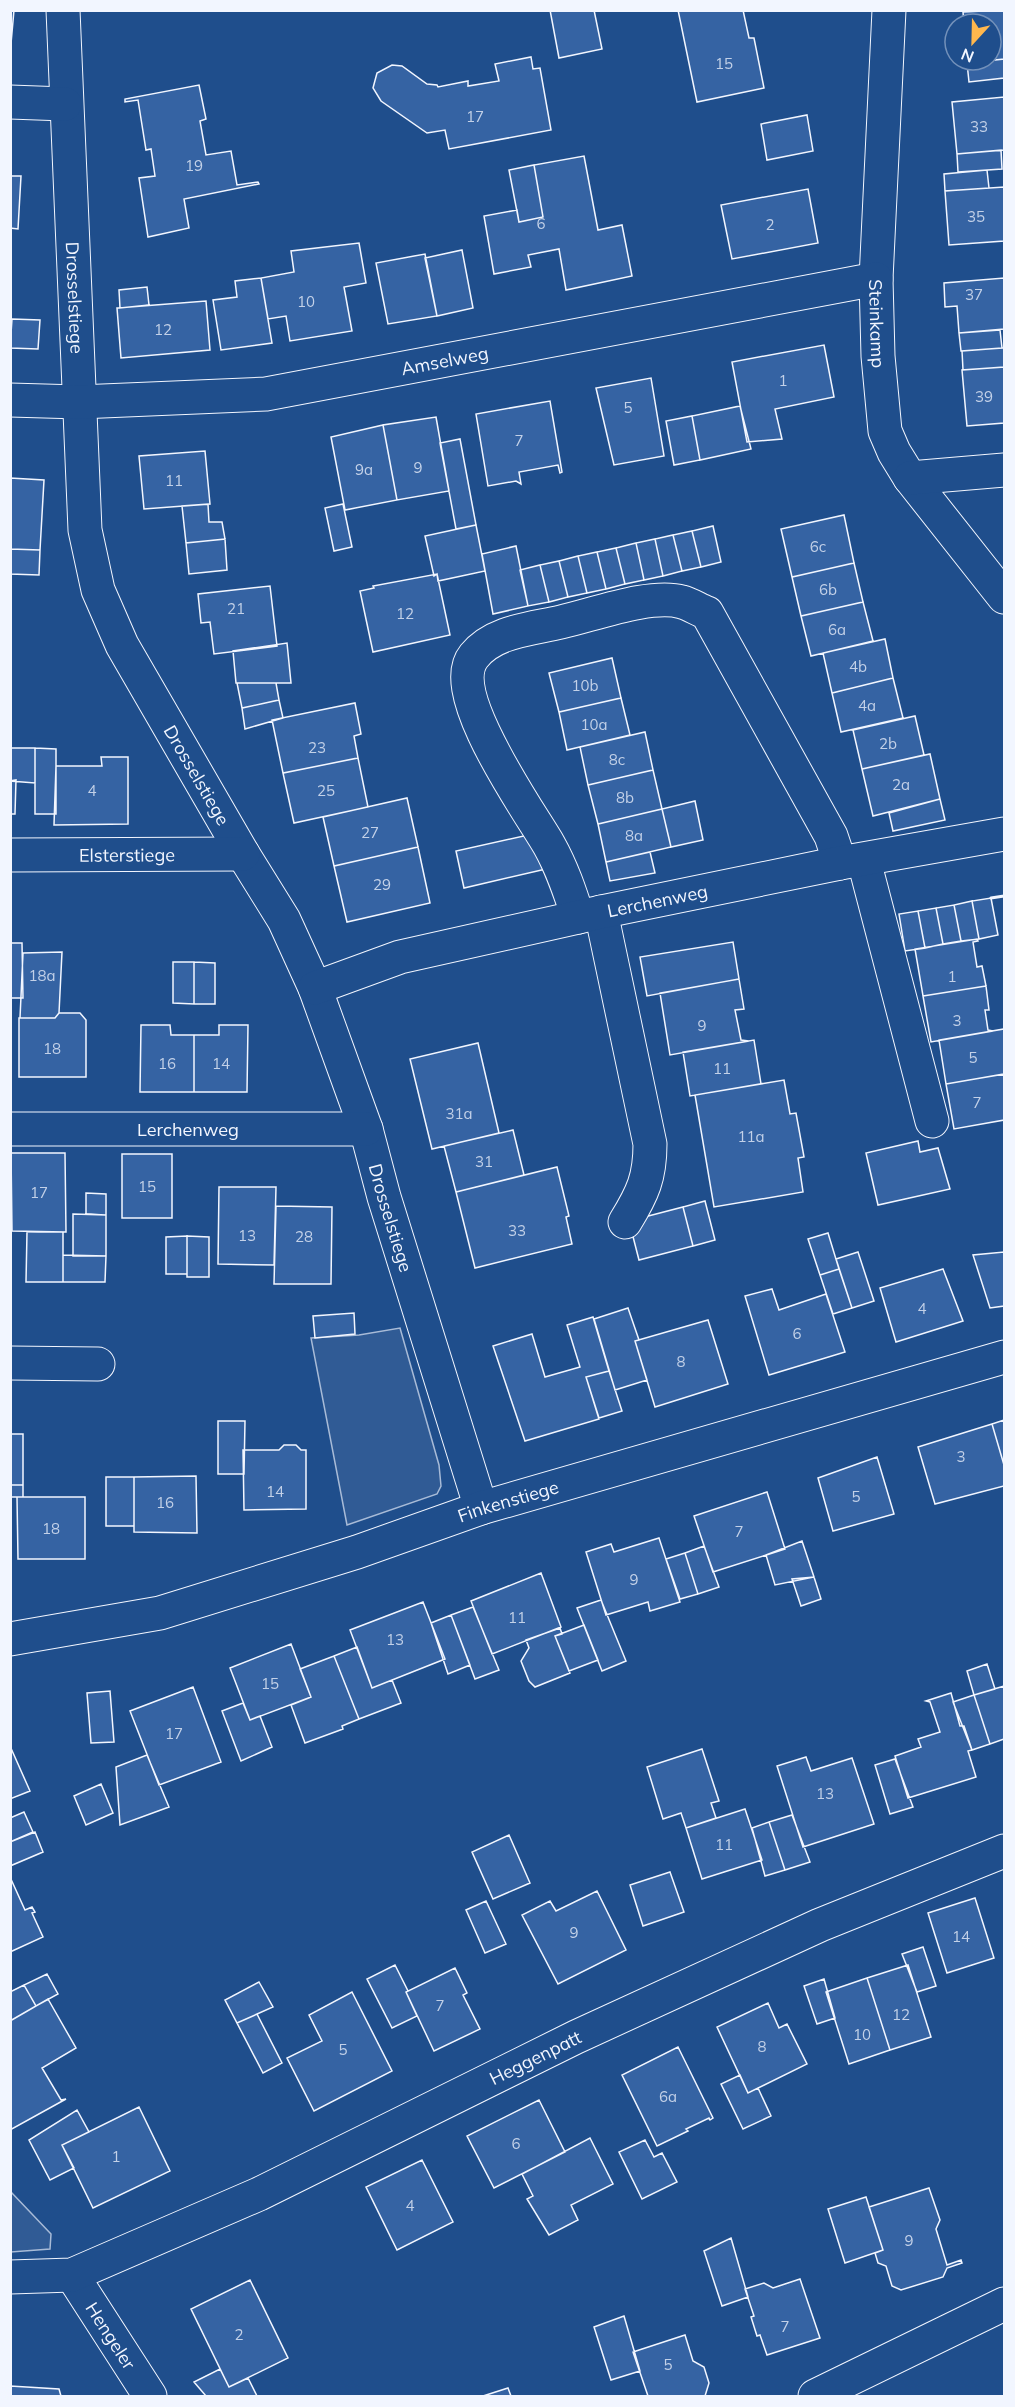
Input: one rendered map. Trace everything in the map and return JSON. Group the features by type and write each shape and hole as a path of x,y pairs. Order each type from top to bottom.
{"street":[{"name":"Drosselstiege","path":"63,10 65,104 85,530 98,590 122,645 243,854 284,920 315,988 366,1129 384,1197 481,1508"},
{"name":"Steinkamp","path":"889,10 876,279 878,356 885,431 894,452 910,478 1005,597"},
{"path":"10,102 65,104"},
{"name":"Amselweg","path":"10,400 79,402 266,394 876,279"},
{"path":"910,478 1005,470"},
{"path":"625,1222 643,1193 650,1167 650,1144 590,914 566,880 549,846 481,731 471,697 470,665 472,657 495,637 653,601 681,602 707,614 831,836 852,862 932,1121"},
{"name":"Lerchenweg","path":"315,988 400,957 590,914 1005,834"},
{"name":"Elsterstiege","path":"10,855 243,854"},
{"name":"Lerchenweg","path":"10,1129 366,1129"},
{"name":"Finkenstiege","path":"10,1639 160,1613 357,1552 481,1508 1005,1357"},
{"path":"10,1363 98,1364"},
{"name":"Heggenpatt","path":"72,2275 259,2194 576,2037 810,1930 1005,1851"},
{"path":"10,2277 72,2275"},
{"name":"Hengeler","path":"72,2275 150,2397"},
{"path":"815,2397 1005,2304"}],"shaded area":[{"path":"400,1328 439,1465 441,1486 437,1494 347,1525 311,1338 359,1335"},
{"path":"11,2192 51,2234 50,2249 11,2252"}],"building":[{"path":"10,10 14,10 10,55"},
{"path":"550,10 594,10 602,49 559,58"},
{"path":"678,10 743,10 749,38 754,38 764,88 697,102"},
{"path":"1004,10 1004,59 1003,12 963,12"},
{"path":"531,57 533,69 540,68 551,130 449,149 445,130 427,133 381,101 373,88 377,73 392,65 402,66 427,84 438,87 468,81 468,86 499,81 495,64"},
{"path":"1003,59 1004,78 969,82 968,72 1003,72"},
{"path":"199,85 206,119 200,121 206,155 231,151 237,185 258,182 259,184 184,199 189,228 148,237 139,178 155,176 151,149 146,150 138,100 125,102 125,99"},
{"path":"1004,97 1004,150 957,154 952,102"},
{"path":"807,115 813,151 767,160 761,124"},
{"path":"1001,150 1002,169 958,172 957,154"},
{"path":"584,156 598,230 622,225 632,276 566,290 559,249 528,255 531,267 494,274 484,216 517,210 519,222 543,217 534,165"},
{"path":"534,165 543,217 519,222 509,170"},
{"path":"987,170 989,188 945,191 944,174"},
{"path":"10,176 21,176 18,229 10,228"},
{"path":"1004,187 1004,241 949,245 945,191"},
{"path":"808,189 818,243 732,259 721,205"},
{"path":"359,243 366,283 344,287 352,331 290,341 286,316 268,319 261,278 294,272 291,251"},
{"path":"462,250 473,308 437,316 425,258"},
{"path":"425,254 437,316 388,324 376,263"},
{"path":"261,278 272,343 221,350 213,300 237,297 235,281"},
{"path":"1004,278 1004,329 959,333 957,306 945,307 944,283"},
{"path":"147,287 149,305 120,308 119,290"},
{"path":"206,301 210,350 121,358 117,308"},
{"path":"12,319 40,320 38,349 10,348"},
{"path":"1000,330 1002,348 961,351 959,333"},
{"path":"824,345 834,397 775,409 782,439 747,442 732,362"},
{"path":"1004,348 1004,367 963,370 962,351"},
{"path":"1004,367 1004,423 967,426 962,370"},
{"path":"651,378 664,456 614,465 596,388"},
{"path":"550,401 562,472 560,473 558,465 519,472 521,484 516,481 488,486 476,414"},
{"path":"740,406 751,449 700,460 692,416"},
{"path":"692,416 700,460 674,465 666,421"},
{"path":"436,417 449,491 397,500 383,425"},
{"path":"383,425 397,500 345,510 331,437"},
{"path":"460,439 476,525 456,529 440,443"},
{"path":"205,451 210,504 144,509 139,456"},
{"path":"10,478 44,480 40,550 10,549"},
{"path":"208,504 209,522 222,522 225,539 186,543 182,506"},
{"path":"343,504 352,547 334,551 325,508"},
{"path":"844,515 854,563 792,577 781,529"},
{"path":"476,525 485,571 438,581 437,574 434,576 425,536"},
{"path":"713,526 721,562 701,567 692,531"},
{"path":"692,531 701,567 682,571 673,535"},
{"path":"673,535 682,571 663,576 655,539"},
{"path":"225,539 227,570 189,574 186,543"},
{"path":"655,539 663,576 644,580 636,543"},
{"path":"636,543 644,580 625,584 616,548"},
{"path":"516,546 528,606 493,614 482,554"},
{"path":"616,548 625,584 606,589 597,552"},
{"path":"10,549 40,550 39,575 10,574"},
{"path":"597,552 606,589 587,593 578,556"},
{"path":"578,556 587,593 568,597 559,561"},
{"path":"559,561 568,597 549,602 540,565"},
{"path":"854,563 863,602 801,616 792,577"},
{"path":"540,565 549,602 528,606 520,570"},
{"path":"437,574 450,635 373,652 360,591 374,588 373,586"},
{"path":"270,586 277,646 214,654 210,622 201,623 198,594"},
{"path":"863,602 873,641 811,656 801,616"},
{"path":"885,639 893,678 832,693 823,653"},
{"path":"287,643 291,683 236,683 233,651"},
{"path":"612,658 621,698 559,712 549,673"},
{"path":"893,678 903,718 841,732 832,693"},
{"path":"237,683 276,683 279,700 242,708"},
{"path":"621,698 630,735 567,750 559,712"},
{"path":"279,700 283,718 245,729 242,708"},
{"path":"355,703 361,734 354,736 358,758 283,773 272,720"},
{"path":"915,716 924,755 862,769 853,730"},
{"path":"645,732 653,770 588,785 580,747"},
{"path":"10,748 35,748 35,783 10,781"},
{"path":"35,748 56,749 56,814 35,814"},
{"path":"930,754 940,799 873,816 862,769"},
{"path":"101,757 128,757 128,824 54,825 56,766 102,766"},
{"path":"358,758 368,807 294,823 283,773"},
{"path":"653,770 662,809 598,824 588,785"},
{"path":"16,780 15,814 10,814 10,781"},
{"path":"407,798 418,847 334,866 323,817"},
{"path":"940,799 945,820 893,831 889,813"},
{"path":"695,801 703,840 671,847 662,809"},
{"path":"662,809 671,847 606,862 598,824"},
{"path":"528,835 546,869 464,888 456,851"},
{"path":"418,847 430,903 347,922 334,866"},
{"path":"650,852 655,873 610,881 606,862"},
{"path":"991,898 998,935 979,939 972,901"},
{"path":"972,901 979,939 961,941 954,905"},
{"path":"954,905 961,941 943,944 936,908"},
{"path":"936,908 943,944 925,948 918,911"},
{"path":"918,911 925,948 905,951 899,914"},
{"path":"977,939 978,941 973,942 977,967 982,966 986,986 923,996 915,949"},
{"path":"733,942 739,979 647,996 640,957"},
{"path":"10,943 22,943 23,998 10,998"},
{"path":"62,952 59,1013 55,1018 20,1018 23,953"},
{"path":"173,962 194,962 194,1004 173,1003"},
{"path":"194,962 215,963 215,1004 194,1004"},
{"path":"739,979 744,1009 735,1010 741,1040 749,1041 670,1055 660,993"},
{"path":"986,986 989,1010 985,1010 988,1030 993,1031 931,1042 923,996"},
{"path":"59,1013 80,1013 86,1020 86,1077 19,1077 19,1018 55,1018"},
{"path":"141,1025 170,1025 171,1035 194,1035 194,1092 140,1092"},
{"path":"219,1025 248,1025 247,1092 194,1092 194,1035 219,1035"},
{"path":"1004,1029 1004,1074 946,1084 939,1040"},
{"path":"754,1040 761,1084 690,1096 683,1052"},
{"path":"478,1043 499,1133 432,1149 410,1059"},
{"path":"1004,1074 1004,1120 954,1129 946,1084"},
{"path":"784,1080 790,1114 796,1113 804,1157 798,1158 803,1192 714,1207 695,1095"},
{"path":"513,1130 524,1175 456,1192 444,1146"},
{"path":"918,1141 920,1152 938,1148 950,1189 878,1205 866,1153"},
{"path":"11,1153 65,1153 66,1232 12,1231"},
{"path":"122,1154 172,1154 172,1218 122,1218"},
{"path":"557,1167 569,1216 566,1217 572,1244 475,1268 456,1192"},
{"path":"219,1187 276,1187 274,1265 218,1264"},
{"path":"86,1193 106,1194 106,1215 86,1214"},
{"path":"705,1201 715,1240 693,1246 683,1207"},
{"path":"276,1206 332,1207 331,1284 274,1284"},
{"path":"683,1207 693,1246 639,1260 629,1221"},
{"path":"73,1214 106,1215 106,1256 73,1256"},
{"path":"27,1232 63,1232 63,1282 26,1282"},
{"path":"828,1233 839,1269 820,1275 808,1239"},
{"path":"187,1236 187,1274 166,1274 166,1237"},
{"path":"187,1236 209,1237 209,1277 187,1277"},
{"path":"858,1252 874,1301 852,1308 836,1259"},
{"path":"1004,1252 1004,1306 990,1308 973,1255"},
{"path":"63,1255 106,1256 105,1282 63,1282"},
{"path":"839,1269 852,1308 833,1314 820,1275"},
{"path":"943,1269 963,1321 896,1342 880,1288"},
{"path":"772,1289 779,1310 826,1294 845,1352 769,1375 745,1296"},
{"path":"628,1308 639,1340 635,1341 647,1380 615,1390 594,1319"},
{"path":"354,1313 355,1334 315,1338 313,1316"},
{"path":"593,1317 609,1371 586,1377 599,1419 525,1441 493,1346 532,1334 545,1377 580,1367 567,1325"},
{"path":"708,1320 728,1384 655,1407 635,1341"},
{"path":"609,1371 622,1411 599,1418 586,1377"},
{"path":"1004,1420 1004,1465 992,1424"},
{"path":"218,1421 245,1421 244,1474 218,1474"},
{"path":"992,1424 1004,1465 1004,1486 935,1504 918,1447"},
{"path":"10,1434 23,1434 23,1485 10,1485"},
{"path":"284,1445 296,1445 301,1450 306,1450 306,1509 244,1510 243,1450 279,1450"},
{"path":"877,1457 894,1514 833,1531 818,1478"},
{"path":"196,1476 197,1533 134,1532 134,1477"},
{"path":"106,1477 134,1477 134,1526 106,1526"},
{"path":"10,1485 23,1485 23,1497 10,1497"},
{"path":"767,1492 785,1549 713,1572 694,1516"},
{"path":"17,1497 85,1497 85,1559 18,1559"},
{"path":"659,1538 680,1602 650,1611 648,1602 606,1615 586,1552 611,1544 614,1552"},
{"path":"802,1541 814,1577 775,1585 766,1555"},
{"path":"704,1546 719,1587 698,1594 685,1553"},
{"path":"685,1553 698,1594 680,1599 666,1559"},
{"path":"541,1573 561,1627 492,1654 471,1601"},
{"path":"814,1577 821,1599 801,1606 792,1579"},
{"path":"601,1600 626,1661 602,1671 577,1608"},
{"path":"423,1602 445,1659 372,1688 350,1630"},
{"path":"473,1607 499,1670 475,1679 451,1615"},
{"path":"451,1615 470,1665 448,1674 431,1623"},
{"path":"584,1625 598,1660 569,1671 555,1636"},
{"path":"560,1628 562,1634 555,1636 570,1673 535,1687 529,1681 521,1661 529,1648 526,1640"},
{"path":"291,1644 311,1697 250,1720 230,1668"},
{"path":"357,1647 372,1688 392,1680 401,1703 359,1719 334,1656"},
{"path":"334,1656 359,1719 342,1726 343,1729 305,1743 291,1705 311,1697 300,1669"},
{"path":"987,1664 995,1689 974,1695 967,1671"},
{"path":"1004,1686 1004,1739 990,1744 974,1695"},
{"path":"193,1687 221,1762 159,1785 130,1711"},
{"path":"110,1691 114,1742 91,1743 87,1693"},
{"path":"951,1693 960,1726 964,1726 972,1750 968,1751 976,1777 908,1798 895,1756 921,1747 918,1739 940,1732 930,1702 926,1701"},
{"path":"974,1695 990,1744 972,1750 953,1702"},
{"path":"243,1703 250,1720 260,1716 272,1747 241,1761 222,1711"},
{"path":"10,1746 30,1791 10,1799"},
{"path":"702,1749 719,1801 711,1803 716,1818 686,1828 681,1813 663,1819 647,1767"},
{"path":"147,1755 169,1807 120,1825 116,1767"},
{"path":"806,1757 811,1771 852,1758 874,1824 803,1847 777,1766"},
{"path":"895,1759 913,1807 890,1814 875,1765"},
{"path":"101,1784 113,1813 86,1825 74,1796"},
{"path":"745,1809 762,1860 702,1879 686,1828"},
{"path":"24,1812 33,1832 10,1842 10,1818"},
{"path":"792,1815 810,1862 785,1870 769,1822"},
{"path":"769,1822 785,1870 765,1876 752,1828"},
{"path":"35,1832 43,1852 10,1866 10,1842"},
{"path":"509,1835 530,1883 493,1899 472,1852"},
{"path":"670,1872 684,1912 643,1926 630,1885"},
{"path":"10,1877 25,1910 32,1907 35,1912 32,1913 43,1937 10,1952"},
{"path":"597,1891 626,1950 558,1984 522,1915 550,1901 556,1911"},
{"path":"975,1898 994,1958 947,1973 928,1913"},
{"path":"486,1901 506,1944 485,1953 466,1910"},
{"path":"923,1947 936,1986 917,1992 902,1954"},
{"path":"395,1965 417,2016 392,2028 367,1979"},
{"path":"908,1965 931,2037 890,2050 867,1978"},
{"path":"455,1968 467,1993 463,1995 480,2029 434,2051 406,1992"},
{"path":"47,1974 58,1994 36,2006 24,1985"},
{"path":"867,1978 890,2050 849,2064 826,1992"},
{"path":"824,1979 835,2018 817,2024 804,1986"},
{"path":"259,1982 273,2007 237,2023 225,2000"},
{"path":"24,1985 36,2006 10,2021 10,1992"},
{"path":"352,1992 392,2071 314,2111 287,2058 322,2041 309,2015"},
{"path":"48,1999 76,2048 42,2068 61,2100 66,2099 10,2130 10,2021"},
{"path":"768,2003 779,2028 787,2024 807,2064 748,2093 717,2027"},
{"path":"257,2014 282,2063 263,2073 237,2023"},
{"path":"678,2047 713,2118 686,2129 688,2131 657,2146 622,2075"},
{"path":"740,2075 748,2093 758,2088 771,2116 743,2129 721,2084"},
{"path":"539,2100 565,2152 494,2188 467,2136"},
{"path":"139,2107 170,2171 93,2208 62,2145"},
{"path":"77,2110 89,2132 62,2145 74,2168 50,2180 29,2140"},
{"path":"590,2138 613,2184 571,2205 578,2220 549,2235 527,2199 533,2196 522,2174"},
{"path":"645,2140 654,2157 662,2153 677,2182 642,2199 619,2152"},
{"path":"422,2160 453,2222 397,2250 366,2187"},
{"path":"929,2188 940,2220 936,2229 947,2265 961,2260 962,2263 947,2268 943,2277 901,2290 892,2286 886,2266 878,2263 875,2253 883,2250 869,2207"},
{"path":"866,2197 883,2250 845,2263 828,2209"},
{"path":"731,2238 748,2297 722,2306 704,2251"},
{"path":"800,2279 820,2338 767,2355 760,2335 757,2336 751,2317 754,2316 745,2289 764,2283 773,2288"},
{"path":"250,2280 288,2358 229,2387 191,2309"},
{"path":"624,2316 640,2371 611,2380 594,2327"},
{"path":"685,2335 693,2361 704,2367 709,2383 705,2396 648,2396 633,2352"},
{"path":"220,2369 229,2387 248,2378 257,2396 206,2396 194,2382"},
{"path":"10,2386 59,2389 61,2396 10,2396"},
{"path":"508,2388 511,2396 483,2396"}],"wall":[{"path":"991,898 1004,896"}]}
